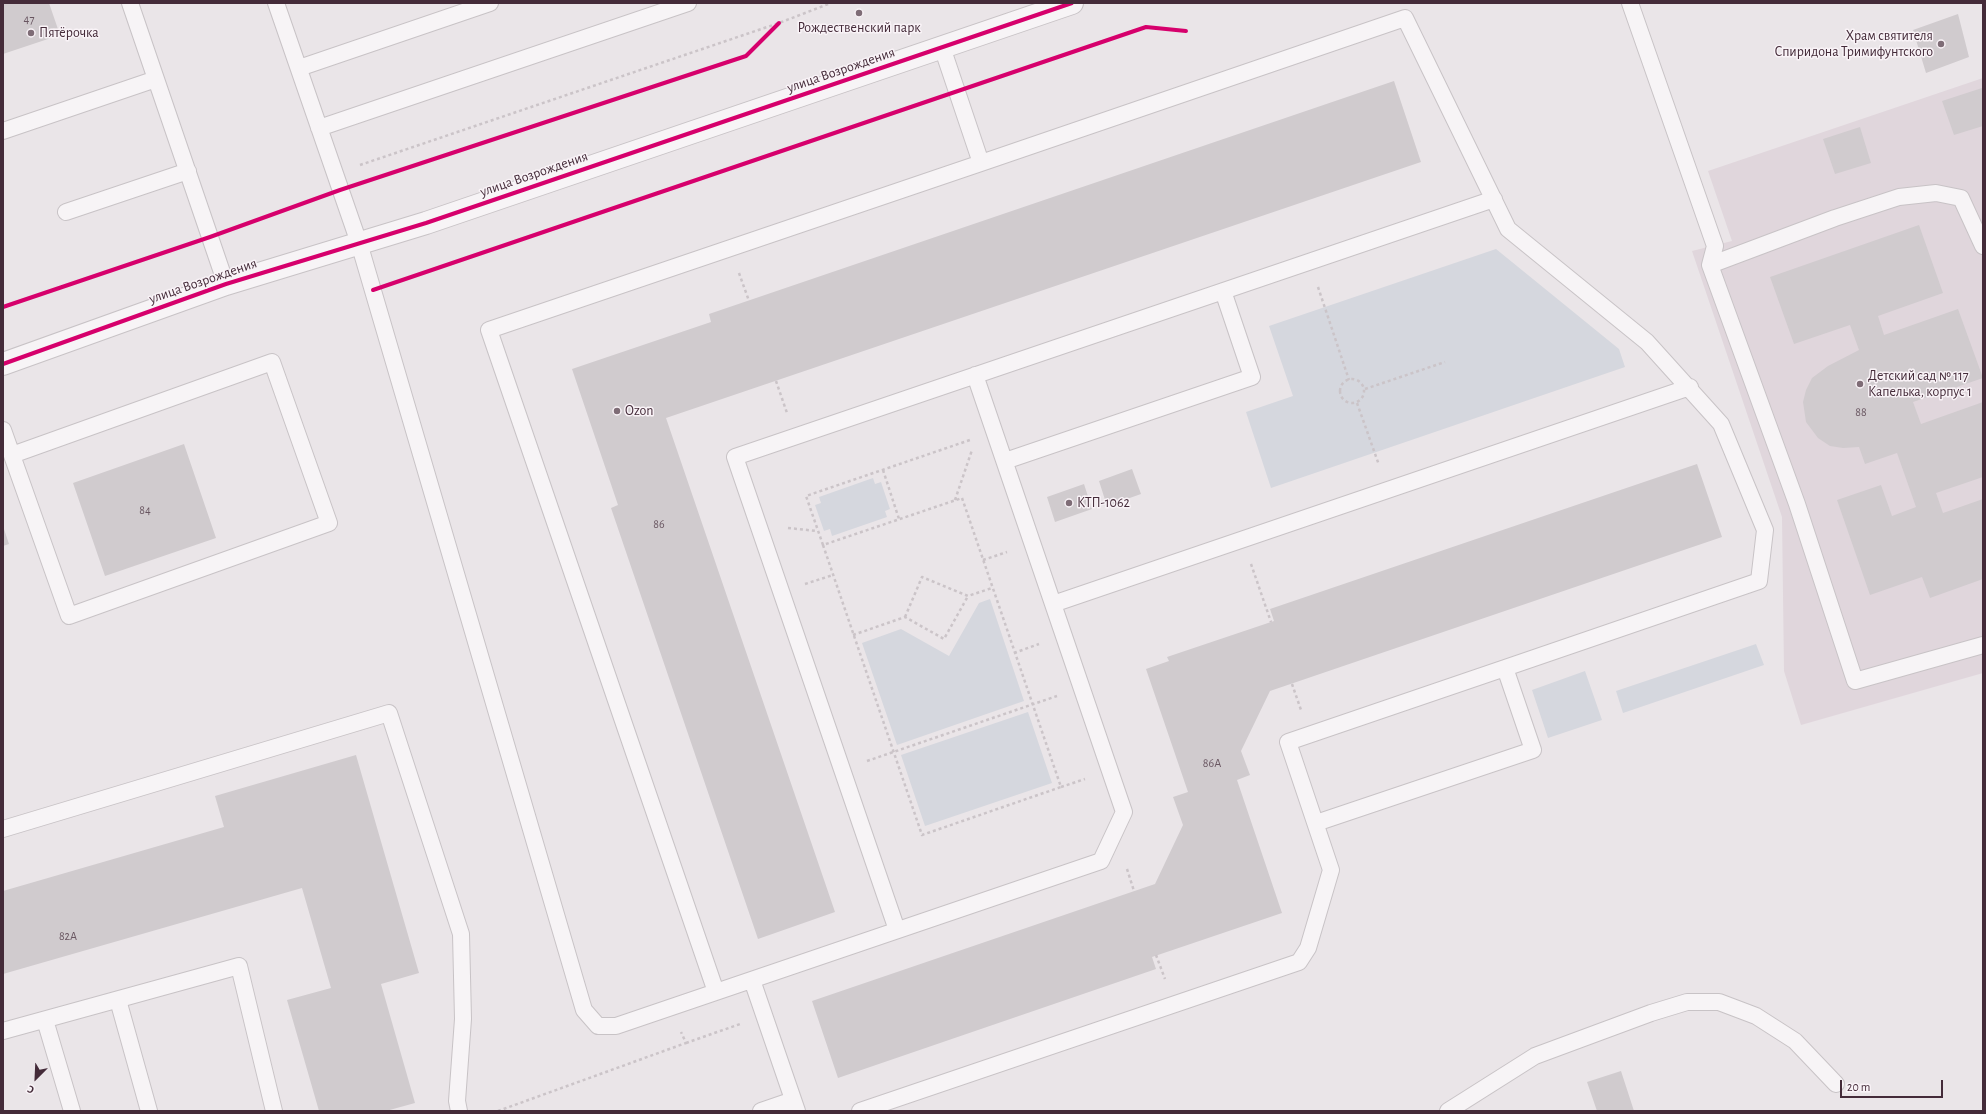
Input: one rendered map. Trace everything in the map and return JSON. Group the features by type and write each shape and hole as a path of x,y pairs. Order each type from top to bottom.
{"street":[{"name":"улица Возрождения","path":"3,364 226,284 426,222 1072,3"}],"lane":[{"path":"130,3 226,284"},
{"path":"276,3 359,243 584,1010 598,1026 616,1026 1101,861 1124,812 975,375"},
{"path":"299,68 490,3"},
{"path":"319,128 688,3"},
{"path":"1630,3 1715,246 1710,265 1797,504 1855,681 1983,645"},
{"path":"716,992 490,330 1406,18 1508,229 1647,342 1690,387 1721,424 1765,530 1759,581 1288,742 1331,870 1308,948 1299,962 860,1111"},
{"path":"942,47 981,163"},
{"path":"3,131 156,79"},
{"path":"66,212 188,171"},
{"path":"1710,265 1835,218 1899,197 1936,193 1961,198 1983,246"},
{"path":"897,930 736,457 1494,199"},
{"path":"1005,461 1252,377 1223,291"},
{"path":"3,430 69,616 329,523 272,362 12,455"},
{"path":"1053,604 1690,387"},
{"path":"1316,823 1533,750 1505,668"},
{"path":"3,829 389,713 461,934 463,1019 457,1101 459,1111"},
{"path":"3,1031 239,966 274,1111"},
{"path":"752,980 795,1106 761,1111"},
{"path":"118,1000 149,1111"},
{"path":"1448,1111 1534,1056 1651,1013 1687,1002 1720,1002 1756,1016 1795,1041 1836,1084"},
{"path":"45,1020 72,1111"}],"path":[{"path":"335,174 778,23 831,3"},
{"path":"768,34 778,23"},
{"path":"1309,261 1349,380"},
{"path":"1365,389 1445,362"},
{"path":"1354,379 1361,382 1365,389 1364,397 1351,404 1344,400 1340,394 1341,385 1347,380 1354,379"},
{"path":"776,380 795,436"},
{"path":"1357,402 1387,490"},
{"path":"822,545 962,498 1060,788 922,835 822,545 806,496 972,440 976,452"},
{"path":"954,500 974,445"},
{"path":"882,470 899,519"},
{"path":"1242,539 1271,622"},
{"path":"983,560 1010,551"},
{"path":"905,618 922,577 968,596 992,588"},
{"path":"853,635 905,618 944,639 968,596"},
{"path":"842,769 1082,688"},
{"path":"672,1007 686,1043"},
{"path":"498,1111 764,1015"}],"shaded area":[{"name":"Детский сад № 117 Капелька, корпус 1","path":"1983,78 1983,673 1801,725 1784,671 1782,517 1692,251 1732,241 1708,171"},
{"path":"1496,249 1619,349 1625,367 1271,488 1246,412 1293,396 1269,326"},
{"path":"873,478 875,484 881,482 890,509 885,511 887,517 832,536 830,529 824,531 815,505 821,503 819,497"},
{"path":"990,599 1024,701 897,745 862,643 901,629 949,656 979,603"},
{"path":"1756,644 1764,665 1623,713 1616,691"},
{"path":"1585,671 1602,720 1548,738 1532,690"},
{"path":"1028,712 1052,783 925,826 901,755"}],"building":[{"path":"3,3 49,3 60,35 3,54"},
{"name":"Храм святителя Спиридона Тримифунтского","path":"1958,14 1969,57 1926,73 1913,30"},
{"path":"1394,81 1421,162 666,418 835,912 758,939 611,508 618,505 572,369 711,322 709,314"},
{"path":"1982,88 1983,126 1954,135 1942,101"},
{"path":"1860,127 1871,163 1835,174 1823,139"},
{"path":"1919,225 1943,293 1878,316 1884,335 1958,309 1983,378 1913,402 1921,424 1983,402 1983,477 1936,493 1943,513 1983,499 1983,579 1930,598 1922,577 1870,595 1837,500 1881,485 1892,516 1916,507 1897,453 1865,464 1859,447 1843,448 1830,446 1818,438 1806,422 1803,402 1806,390 1812,378 1828,366 1859,350 1850,325 1794,344 1770,277"},
{"path":"184,444 216,538 105,576 73,483"},
{"path":"1697,464 1722,537 1270,691 1241,751 1250,775 1237,780 1282,913 1152,957 1156,969 838,1078 812,1001 1155,884 1183,825 1173,797 1188,792 1146,669 1169,661 1167,657 1274,621 1270,609"},
{"path":"1132,469 1141,494 1107,506 1099,481"},
{"name":"КТП-1062","path":"1084,484 1092,509 1055,522 1047,497"},
{"path":"3,526 9,544 3,546"},
{"path":"356,755 419,973 381,984 415,1103 386,1111 319,1111 287,1000 331,988 302,888 3,974 3,891 224,827 215,796"},
{"path":"1621,1071 1634,1111 1597,1111 1587,1082"}],"cycle path":[{"path":"3,364 226,284 426,223 1072,3"},
{"path":"3,307 210,237 340,190 746,56 779,23"},
{"path":"373,290 1146,27 1186,31"}],"place":[{"name":"Рождественский парк","path":"859,13"},
{"name":"Пятёрочка","path":"31,33"},
{"name":"Храм святителя Спиридона Тримифунтского","path":"1941,44"},
{"name":"Детский сад № 117 Капелька, корпус 1","path":"1860,384"},
{"name":"Ozon","path":"617,411"},
{"name":"КТП-1062","path":"1069,503"}]}
